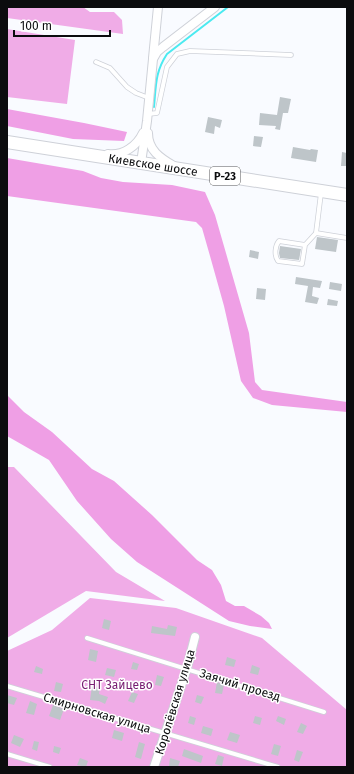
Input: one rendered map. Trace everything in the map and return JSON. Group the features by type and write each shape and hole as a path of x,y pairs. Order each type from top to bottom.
{"main road":[{"name":"Киевское шоссе","path":"7,142 347,195"}],"street":[{"path":"141,163 148,117 158,7"},
{"path":"153,59 157,52 215,7"},
{"path":"52,149 74,148 112,154 127,151 135,146 140,139 148,117"},
{"path":"148,117 148,136 153,151 165,161 179,169"},
{"name":"Королёвская улица","path":"154,767 187,668 195,637"}],"lane":[{"path":"148,117 157,113 167,67 177,54 190,51 291,56"},
{"path":"96,62 110,68 127,88 150,98"},
{"path":"305,245 279,241 276,250 276,259 278,261 301,264 303,261 305,245 316,233 321,191"},
{"path":"316,233 347,238"},
{"name":"Заячий проезд","path":"87,638 324,712"},
{"name":"Смирновская улица","path":"7,686 278,767"},
{"path":"7,754 50,767"}],"green space":[{"path":"7,7 83,7 90,12 114,12 122,20 123,34 7,18"},
{"path":"7,29 75,40 67,104 7,97"},
{"path":"7,467 14,467 116,572 165,601 86,591 7,638"},
{"name":"СНТ Зайцево","path":"90,598 176,608 262,638 347,710 347,767 7,767 7,651 52,630"}],"shaded area":[{"path":"7,109 127,132 124,141 73,139 7,126"},
{"path":"7,158 83,171 101,178 123,182 172,185 205,192 215,215 249,333 255,382 262,390 347,402 347,412 272,405 253,398 241,381 224,306 210,256 202,228 196,222 7,196"},
{"path":"7,395 24,412 52,432 92,469 114,481 152,515 197,560 212,570 221,585 226,601 235,606 244,606 261,616 269,623 272,629 229,621 137,562 111,539 77,501 49,460 7,436"}],"building":[{"path":"280,97 291,99 288,113 283,113 280,130 275,129 276,126 259,125 260,113 277,115"},
{"path":"208,117 222,120 220,128 215,126 214,134 205,132"},
{"path":"254,136 263,137 261,147 253,146"},
{"path":"293,147 318,150 316,162 291,158"},
{"path":"342,152 347,153 347,166 341,166"},
{"path":"317,237 338,240 336,252 315,249"},
{"path":"280,246 301,249 299,260 280,258"},
{"path":"250,250 259,252 258,259 249,257"},
{"path":"296,277 322,281 320,288 313,287 312,296 319,298 317,304 305,302 308,286 295,284"},
{"path":"330,282 342,284 341,291 329,289"},
{"path":"257,288 266,289 265,300 256,299"},
{"path":"328,299 338,301 337,306 327,305"},
{"path":"104,619 111,621 109,630 102,628"},
{"path":"168,625 177,627 175,636 151,633 152,626 167,629"},
{"path":"90,649 98,651 96,662 88,660"},
{"path":"227,657 236,660 234,667 225,665"},
{"path":"133,662 139,664 137,670 131,669"},
{"path":"252,665 260,668 258,675 250,673"},
{"path":"36,666 43,669 42,674 34,672"},
{"path":"107,668 116,670 114,677 105,675"},
{"path":"157,675 164,677 161,686 155,685"},
{"path":"56,682 63,684 61,692 54,691"},
{"path":"217,682 224,685 222,694 215,693"},
{"path":"92,686 100,688 99,694 108,697 105,704 99,701 90,700"},
{"path":"132,692 138,694 134,703 128,701"},
{"path":"7,695 17,698 14,705 7,703"},
{"path":"197,695 204,697 201,704 195,702"},
{"path":"30,701 37,704 34,715 26,713"},
{"path":"53,705 64,709 60,720 49,716"},
{"path":"190,716 196,718 194,725 188,723"},
{"path":"255,716 262,718 260,725 253,723"},
{"path":"278,716 286,719 284,725 276,721"},
{"path":"301,723 307,726 303,734 297,732"},
{"path":"203,726 213,729 211,736 201,733"},
{"path":"114,730 124,733 122,741 112,738"},
{"path":"230,732 240,735 237,743 227,740"},
{"path":"14,735 24,739 20,747 11,743"},
{"path":"34,741 39,742 37,751 32,749"},
{"path":"139,742 145,744 141,759 135,757"},
{"path":"274,744 281,746 278,756 271,754"},
{"path":"54,746 61,748 59,754 53,752"},
{"path":"184,749 203,756 201,763 182,756"},
{"path":"297,750 303,752 299,762 294,760"},
{"path":"218,755 224,757 222,766 215,764"},
{"path":"80,758 88,761 86,767 77,765"},
{"path":"170,758 180,761 178,767 169,766"}],"waterway":[{"path":"154,107 158,73 167,54 228,7"}]}
